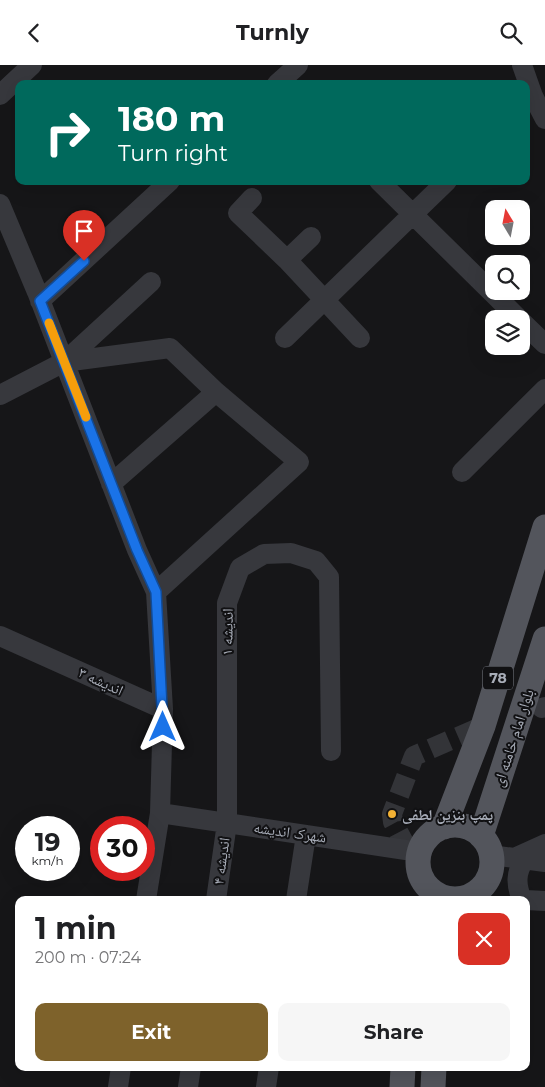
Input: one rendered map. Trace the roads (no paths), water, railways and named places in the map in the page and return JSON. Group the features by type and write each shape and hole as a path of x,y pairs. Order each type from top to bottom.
{"main road":[{"name":"78","path":"429,895 420,876 419,852 431,834 444,827 483,726 545,527"},
{"name":"بلوار امام خامنه ای","path":"503,852 545,639"},
{"path":"444,827 464,826 503,852"},
{"name":"78","path":"468,896 480,889 488,880 492,869 503,852"},
{"path":"402,1087 403,1071"},
{"path":"433,1087 434,1071"}],"street":[{"path":"16,80 32,65"},
{"path":"281,80 298,65"},
{"path":"522,65 526,80"},
{"path":"0,95 15,81"},
{"path":"530,99 545,119"},
{"path":"40,301 166,185"},
{"path":"383,185 510,310"},
{"path":"285,338 443,185"},
{"path":"252,198 238,213 287,260 360,338"},
{"path":"0,204 156,592 163,709 160,813 147,896"},
{"path":"287,260 311,237"},
{"path":"0,395 64,362 150,282"},
{"path":"530,330 545,344"},
{"path":"64,362 170,349 216,392 299,462 156,592"},
{"path":"462,472 545,389"},
{"path":"111,484 216,392"},
{"name":"اندیشه ۱","path":"227,823 227,603 240,568 264,554 291,553 316,561 329,577 331,751"},
{"name":"اندیشه ۳","path":"0,636 163,709"},
{"name":"شهرک اندیشه","path":"160,813 419,852"},
{"name":"اندیشه ۴","path":"217,896 227,823"},
{"path":"297,896 306,835"},
{"path":"503,852 545,844"},
{"path":"503,852 545,862"},
{"path":"503,852 519,868 516,881 521,896"},
{"path":"530,900 545,901"},
{"path":"118,1087 120,1071"},
{"path":"188,1087 190,1071"},
{"path":"266,1087 268,1071"}],"tunnel":[{"path":"408,850 393,822 392,814 414,756 483,726"}],"place":[{"name":"پمپ بنزین لطفی","path":"392,814"}]}
